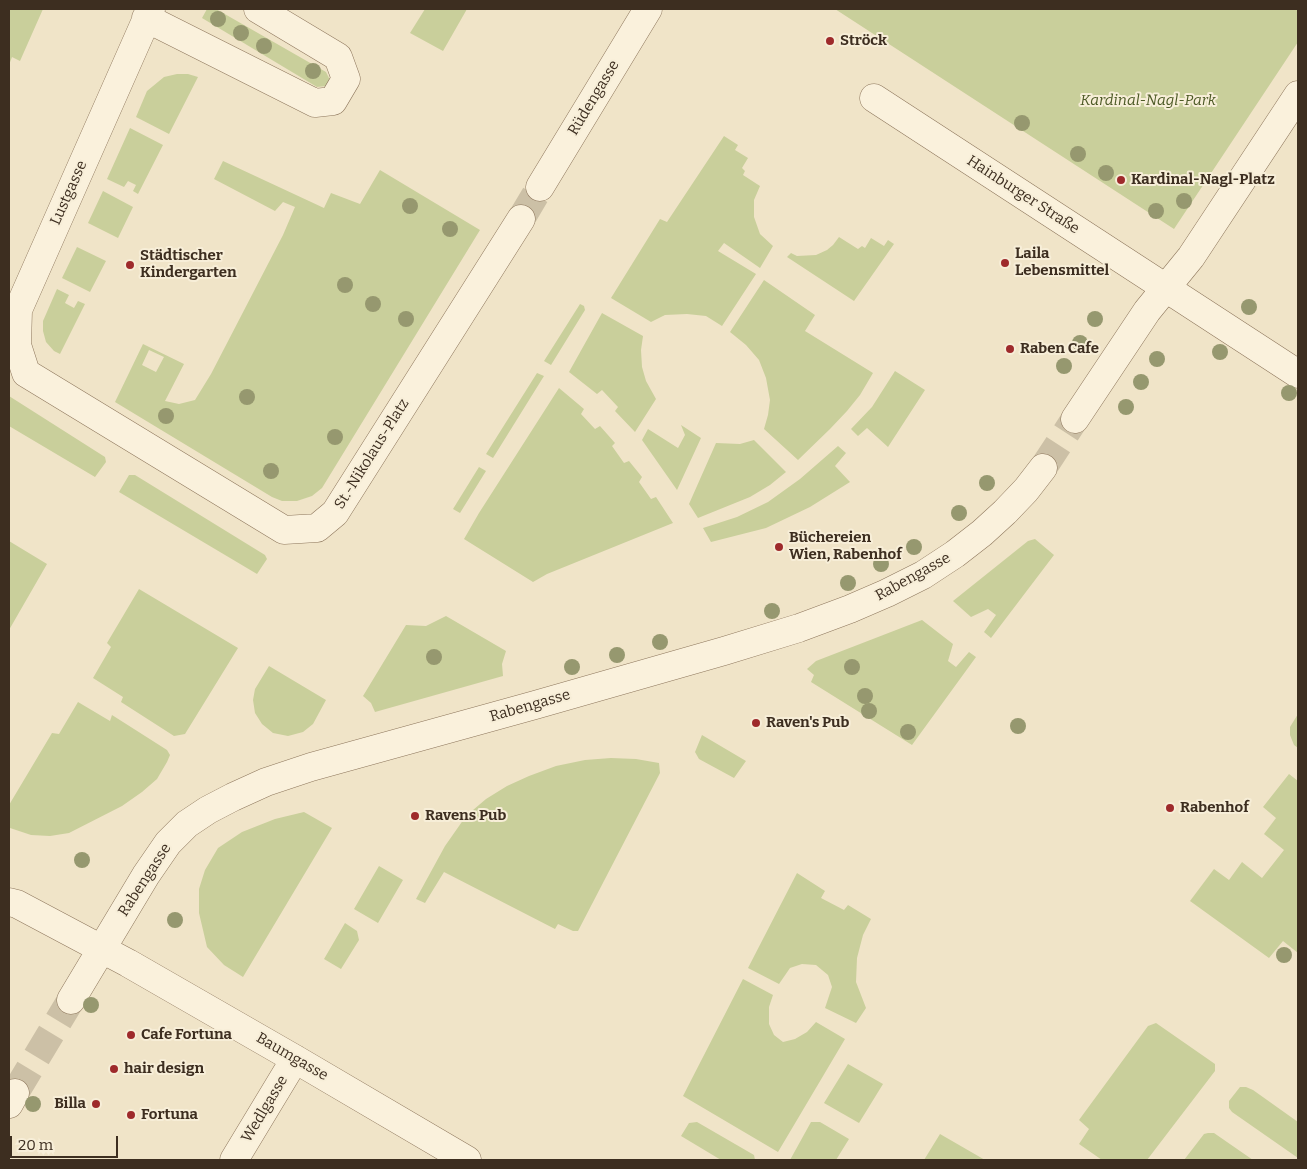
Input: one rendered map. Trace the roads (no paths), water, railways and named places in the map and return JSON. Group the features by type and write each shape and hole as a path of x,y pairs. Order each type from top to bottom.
{"street":[{"name":"Lustgasse","path":"26,373 18,345 18,310 149,14 315,103 333,101 346,79 338,57 258,9"},
{"name":"Rüdengasse","path":"540,186 648,9"},
{"path":"1075,419 1147,311 1191,258 1298,95"},
{"name":"Hainburger Straße","path":"874,98 1298,374"},
{"name":"St.-Nikolaus-Platz","path":"26,373 284,530 317,528 334,514 520,219"},
{"name":"Rabengasse","path":"71,1000 146,875 168,843 188,824 233,796 311,766 686,662 799,628 850,609 923,575 955,554 1005,512 1026,490 1042,468"},
{"name":"Baumgasse","path":"9,902 18,904 128,963 467,1160"},
{"name":"Wedlgasse","path":"234,1160 295,1059"}],"tunnel":[{"path":"521,219 540,187"},
{"path":"1043,468 1075,419"},
{"path":"15,1093 71,1000"}],"place":[{"name":"Ströck","path":"830,41"},
{"name":"Kardinal-Nagl-Platz","path":"1121,180"},
{"name":"Laila Lebensmittel","path":"1005,263"},
{"name":"Städtischer Kindergarten","path":"130,265"},
{"name":"Raben Cafe","path":"1010,349"},
{"name":"Büchereien Wien, Rabenhof","path":"779,547"},
{"name":"Raven's Pub","path":"756,723"},
{"name":"Rabenhof","path":"1170,808"},
{"name":"Ravens Pub","path":"415,816"},
{"name":"Cafe Fortuna","path":"131,1035"},
{"name":"hair design","path":"114,1069"},
{"name":"Billa","path":"96,1104"},
{"name":"Fortuna","path":"131,1115"}],"park label":[{"name":"Kardinal-Nagl-Park","path":"1148,101"}]}
